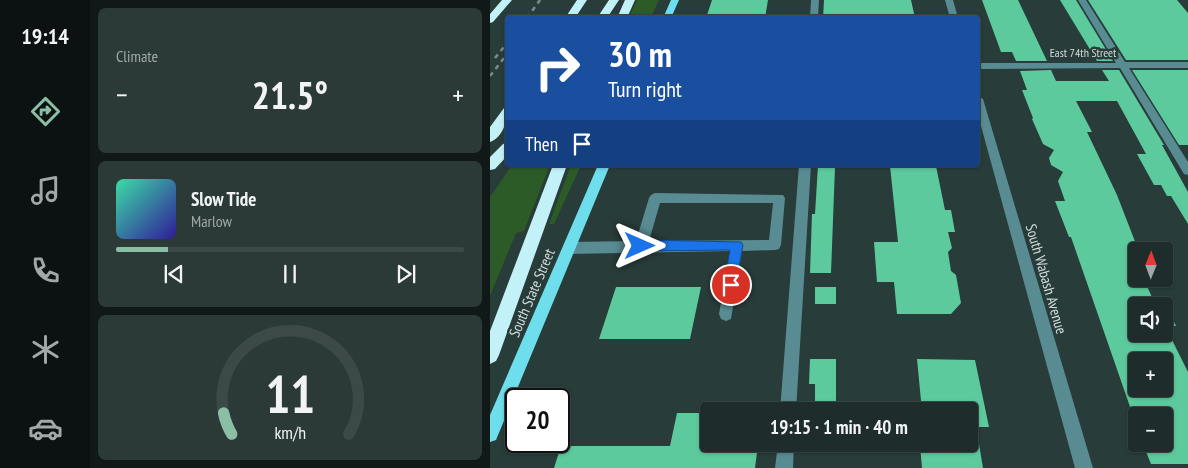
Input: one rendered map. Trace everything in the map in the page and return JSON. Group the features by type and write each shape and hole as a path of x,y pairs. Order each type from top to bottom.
{"highway":[{"path":"490,20 508,0"},
{"path":"572,15 582,0"},
{"path":"604,15 614,0"},
{"path":"623,15 630,0"},
{"path":"490,137 505,115"},
{"path":"490,165 505,150"},
{"path":"490,355 559,167"}],"main road":[{"path":"668,15 675,0"},
{"name":"South State Street","path":"490,434 603,167"}],"street":[{"path":"814,15 815,0"},
{"path":"949,0 953,15"},
{"path":"1082,0 1188,170"},
{"name":"East 74th Street","path":"980,66 1188,65"},
{"name":"South Wabash Avenue","path":"980,106 1084,468"},
{"path":"789,402 805,167"},
{"path":"569,248 774,245 779,198 655,198 640,246"},
{"path":"726,314 737,245"},
{"path":"784,468 785,452"}],"green space":[{"path":"637,0 659,0 652,15 630,15"},
{"path":"511,167 549,167 524,231 516,233 490,296 490,197"},
{"path":"570,167 580,167 554,224 549,224"}],"building":[{"path":"712,0 768,0 766,15 707,15"},
{"path":"824,0 911,0 914,15 823,15"},
{"path":"982,0 1018,0 1047,61 1016,61 1012,52 1001,52"},
{"path":"1060,0 1076,0 1113,61 1097,61"},
{"path":"1088,0 1177,0 1188,13 1188,60 1126,60"},
{"path":"1051,70 1056,81 1109,81 1102,70 1119,70 1164,145 1162,145 1188,192 1188,224 1171,196 1167,196 1161,185 1154,185 1137,154 1146,154 1117,101 1076,101 1092,132 1087,132 1117,195 1135,242 1128,242 1128,288 1148,288 1152,297 1128,297 1128,342 1173,342 1188,372 1188,464 1151,464 1146,452 1173,452 1173,407 1130,407 1071,237 1069,237 1055,201 1065,201 1058,181 1063,172 1051,165 1049,158 1054,150 1043,144 1022,90 1027,90 1020,71"},
{"path":"1132,70 1188,70 1188,145 1179,145"},
{"path":"818,167 835,167 831,273 810,273 812,214 815,214"},
{"path":"890,167 936,167 945,210 951,210 955,232 948,232 952,248 948,252 951,271 956,275 961,303 951,314 897,314 894,282 877,282 874,242 898,242"},
{"path":"616,287 701,287 690,339 599,339"},
{"path":"815,287 836,287 836,304 815,304"},
{"path":"810,359 836,359 836,402 815,402 815,384 809,384"},
{"path":"917,359 975,360 989,427 978,427 978,402 921,402"},
{"path":"677,413 700,413 700,452 757,452 755,468 554,468 559,453 570,453 570,446 670,446"},
{"path":"978,444 983,468 922,468 921,452 978,452"}],"railway":[{"path":"529,15 540,0"},
{"path":"495,58 505,46"},
{"path":"490,76 505,57"}],"route":[{"path":"640,246 737,245 731,285"}]}
